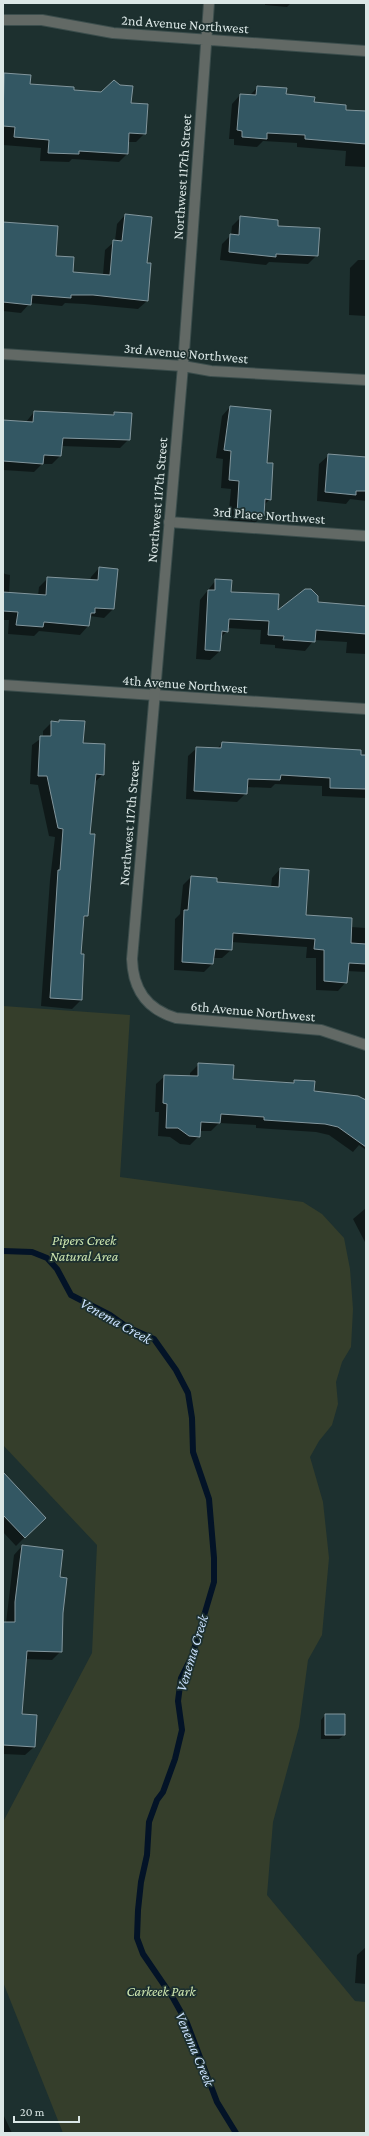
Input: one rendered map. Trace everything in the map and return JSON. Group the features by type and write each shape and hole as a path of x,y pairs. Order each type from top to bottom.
{"street":[{"name":"Northwest 117th Street","path":"143,996 138,990 134,978 132,959 183,366 209,3"},
{"name":"2nd Avenue Northwest","path":"3,20 42,20 113,33 366,51"},
{"name":"3rd Avenue Northwest","path":"3,354 183,366 211,371 366,380"},
{"name":"3rd Place Northwest","path":"169,522 366,536"},
{"name":"4th Avenue Northwest","path":"3,686 366,709"},
{"name":"6th Avenue Northwest","path":"143,996 158,1010 176,1018 321,1030 361,1039 366,1044"}],"green space":[{"name":"Carkeek Park","path":"3,1006 130,1015 120,1177 303,1202 322,1214 344,1238 350,1269 353,1309 351,1347 342,1362 336,1382 338,1404 332,1425 319,1441 310,1457 323,1502 329,1558 322,1635 308,1660 299,1727 273,1822 267,1895 355,2001 366,2002 366,2133 63,2133 3,1982 3,1822 92,1653 97,1545 3,1445"}],"building":[{"path":"4,73 31,75 30,84 74,87 74,90 101,92 114,80 120,85 133,86 131,103 148,104 146,134 129,133 128,154 79,151 79,154 48,153 49,140 14,137 15,127 3,126"},
{"path":"257,86 287,88 286,94 315,97 314,102 346,105 346,110 366,111 366,144 305,139 305,135 267,133 267,139 242,137 242,131 237,130 240,94 256,95"},
{"path":"125,214 152,217 147,263 151,263 148,301 93,295 71,295 71,298 32,295 31,305 3,302 3,222 58,226 56,256 74,257 73,272 110,275 113,240 122,241"},
{"path":"240,216 278,220 278,226 320,228 318,256 276,254 276,257 229,252 230,234 239,235"},
{"path":"230,406 271,410 267,463 273,463 271,500 265,499 264,516 237,514 239,481 229,480 231,451 224,450"},
{"path":"34,411 114,415 114,412 132,413 130,440 63,438 61,456 44,455 43,464 3,461 3,420 33,422"},
{"path":"328,454 366,457 366,491 356,491 356,495 325,492"},
{"path":"99,567 118,569 114,609 95,608 95,613 91,613 89,626 44,622 43,627 16,625 18,612 3,611 3,592 46,595 47,577 98,580"},
{"path":"215,579 232,580 231,592 279,594 278,610 305,589 311,589 318,596 318,602 366,606 366,634 316,630 315,642 283,640 284,636 268,635 269,621 229,619 228,632 222,631 220,651 205,650 208,590 215,590"},
{"path":"59,720 85,721 83,743 105,744 104,775 96,774 90,834 95,834 88,916 84,916 81,954 84,954 82,1000 50,998 58,870 60,870 63,829 58,828 47,776 38,776 40,736 51,736 51,721 59,722"},
{"path":"222,742 361,750 361,755 366,755 366,789 330,788 330,778 281,775 280,780 248,779 247,794 194,791 196,747 221,748"},
{"path":"280,868 309,870 306,915 352,918 351,943 366,944 366,964 349,963 347,983 324,981 324,950 314,949 315,939 233,933 232,950 215,949 213,964 182,962 184,910 188,910 191,876 217,878 217,882 279,887"},
{"path":"198,1063 234,1065 233,1079 294,1083 294,1080 315,1081 314,1091 358,1096 366,1100 366,1147 338,1127 325,1124 264,1120 264,1117 221,1114 220,1123 201,1122 200,1137 189,1136 178,1128 166,1128 167,1104 163,1103 164,1075 198,1076"},
{"path":"3,1472 46,1518 25,1538 3,1515"},
{"path":"22,1545 63,1550 60,1577 67,1578 63,1613 62,1652 27,1651 22,1714 37,1715 35,1747 3,1745 3,1622 15,1622 15,1602"},
{"path":"325,1714 345,1714 345,1735 325,1735"}],"waterway":[{"name":"Venema Creek","path":"3,1251 32,1252 47,1258 57,1269 71,1295 110,1315 127,1327 154,1339 176,1370 188,1393 192,1418 193,1452 209,1499 214,1558 214,1582 192,1656 181,1678 178,1701 182,1730 175,1759 163,1792 157,1800 149,1822 147,1855 141,1882 138,1910 137,1938 143,1954 173,1998 187,2023 217,2102 236,2133"}],"park label":[{"name":"Pipers Creek Natural Area","path":"84,1248"}]}
